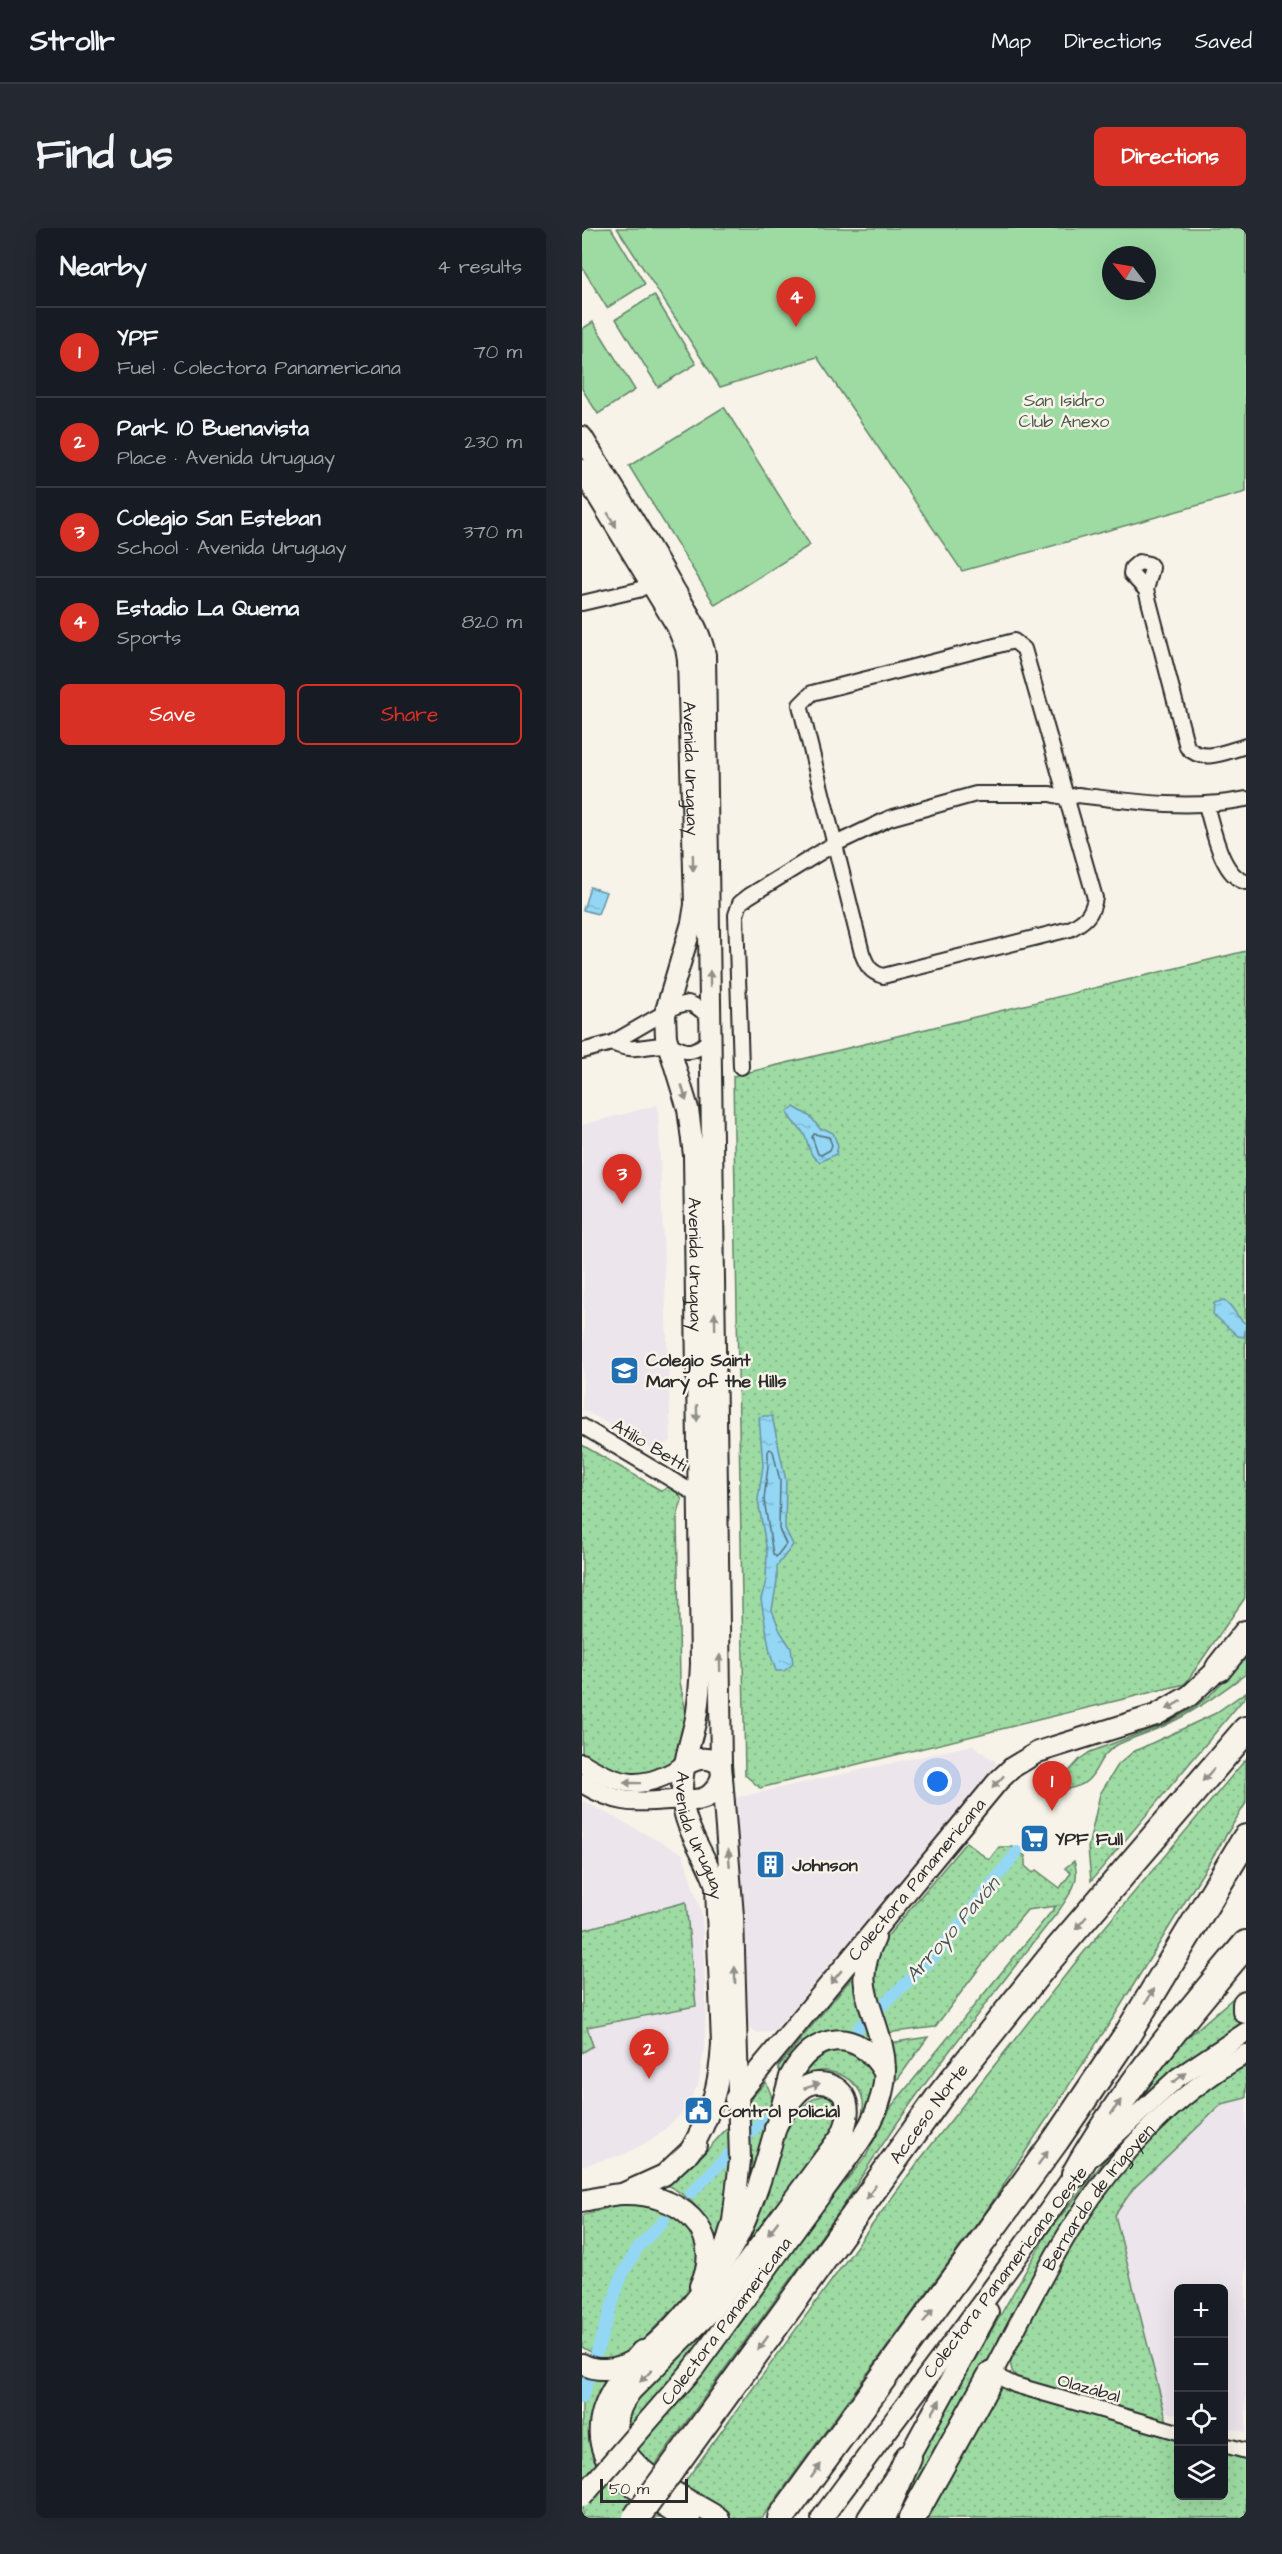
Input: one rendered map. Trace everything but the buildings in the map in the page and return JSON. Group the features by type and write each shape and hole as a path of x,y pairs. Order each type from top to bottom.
{"highway":[{"path":"1219,1668 1246,1634"},
{"name":"Acceso Norte","path":"636,2518 940,2096 1048,1961 1246,1730"},
{"path":"781,2518 1056,2140 1108,2063 1246,1839"},
{"path":"1075,2174 1097,2134 1149,2061 1246,1944"},
{"path":"1246,2004 1246,2010"},
{"path":"643,2354 615,2387 608,2399 602,2426 604,2447 614,2466 622,2475 687,2518"},
{"path":"912,2518 992,2374"},
{"path":"882,2518 908,2458"}],"main road":[{"name":"Avenida Uruguay","path":"582,437 659,579 682,636 688,660 694,905 690,932 666,1014 665,1030 688,1109 694,1155 699,1496 699,1699 683,1766 683,1799 686,1819 711,1870 716,1886 722,2044 721,2070 716,2094 706,2123 689,2153"},
{"name":"Avenida Uruguay","path":"582,470 700,635 705,655 721,1771 734,1916 740,2160 733,2221 719,2268"},
{"name":"Colectora Panamericana","path":"622,2194 664,2175 689,2153 998,1782 1014,1767 1038,1752 1156,1715 1189,1696 1219,1668"},
{"path":"683,1766 695,1759 713,1759 721,1771 711,1796 696,1802 683,1799"},
{"name":"Colectora Panamericana","path":"582,2497 694,2368 866,2132 883,2095 884,2072 883,2046 864,1985 865,1965 871,1946 887,1916"},
{"path":"736,2033 745,2044 754,2049 765,2051 777,2047"},
{"path":"582,2364 607,2369 629,2363 643,2354 687,2309 719,2268 735,2242 749,2211 794,2069 803,2056 817,2045 839,2040 854,2043 872,2054 884,2072"},
{"path":"719,2518 633,2463 619,2443 617,2419 620,2408 631,2391 711,2311 840,2137 848,2117 847,2100 842,2091 832,2086 819,2083 809,2085 794,2098 775,2128"},
{"name":"Colectora Panamericana Oeste","path":"822,2518 910,2397 1016,2260 1075,2174"},
{"path":"582,2201 622,2194 650,2196 668,2201 688,2214 699,2227 706,2243 707,2266 687,2309"},
{"path":"868,2518 908,2458 1016,2260"}],"street":[{"path":"582,603 638,590 659,579"},
{"path":"1146,590 1187,747 1199,756 1207,756 1246,746"},
{"path":"1014,641 1024,649 1067,798 1095,898 1093,911 1085,921 1070,929 883,976 867,967 800,705 804,699 820,691 1014,641"},
{"path":"741,1067 736,915 738,907 749,896 835,844 890,818 976,794 1050,794 1067,798 1078,795 1172,805 1206,805 1246,799"},
{"path":"1206,805 1225,865 1234,877 1246,882"},
{"path":"582,1051 612,1043 666,1014 676,1006 688,1003 700,1007 708,1015 711,1027 709,1038 701,1047 691,1051 680,1051 669,1045 633,1050 612,1043"},
{"name":"Atilio Betti","path":"582,1426 699,1496"},
{"name":"Colectora Panamericana","path":"1219,1668 1246,1619"},
{"path":"582,1763 625,1784 652,1782 683,1766"},
{"path":"582,1783 619,1801 636,1803 683,1799"},
{"name":"Colectora Panamericana Oeste","path":"1075,2174 1178,2078 1246,2032"},
{"name":"Bernardo de Irigoyen","path":"992,2374 1074,2223 1119,2162 1140,2139 1195,2089 1218,2071 1246,2054"},
{"name":"Olazábal","path":"992,2374 1015,2385 1174,2431"},
{"path":"1228,2446 1246,2451"}],"shaded area":[{"path":"658,1105 671,1441 653,1449 582,1409 584,1327 582,1125"},
{"path":"973,1745 997,1763 775,2030 757,2033 751,2029 747,2022 735,1798"},
{"path":"582,1800 683,1854 702,1915 706,2009 704,2050 698,2085 682,2113 656,2137 625,2154 582,2166"},
{"path":"1246,2089 1246,2432 1228,2428 1228,2284 1174,2284 1174,2414 1044,2380 1123,2191 1223,2095"}],"green space":[{"path":"611,228 645,284 607,308 582,267 582,229"},
{"name":"San Isidro Club Anexo","path":"617,228 1246,228 1246,492 962,571 817,357 720,387"},
{"path":"654,295 696,364 658,387 616,319"},
{"path":"593,322 635,390 598,414 582,389 582,329"},
{"path":"724,407 810,545 715,605 629,466"},
{"path":"1246,951 1245,1598 1185,1684 760,1788 745,1775 733,1076"},
{"path":"582,1445 662,1491 670,1485 675,1487 682,1500 677,1517 680,1682 688,1722 677,1764 628,1779 582,1758"},
{"path":"1246,1658 1246,1674 1218,1694 1178,1719 1111,1749 1086,1782 1069,1789 1062,1787 1061,1780 1080,1759 1090,1752 1165,1724 1192,1709 1209,1696"},
{"path":"1246,1692 1246,1696 1091,1881 1088,1848 1100,1794 1118,1765 1133,1752 1214,1714"},
{"path":"1246,1759 1246,1803 1113,2018 989,2207 762,2518 731,2518 681,2487 918,2162 1079,1958"},
{"path":"966,1842 989,1860 999,1847 1012,1847 1025,1856 1025,1866 1033,1873 1036,1870 1060,1888 1071,1873 1065,1868 1074,1861 1076,1880 1074,1886 1060,1909 920,2091 844,2205 652,2469 627,2436 627,2420 637,2396 835,2159 860,2120 863,2102 857,2087 836,2073 824,2071 804,2074 810,2065 822,2054 836,2049 863,2053 878,2081 864,2123 680,2372 694,2383 810,2225 866,2156 891,2107 1056,1906 1027,1910 935,2027 886,2033 872,1998 873,1966 881,1944"},
{"path":"686,1902 696,2006 587,2027 593,2046 582,2053 582,1930"},
{"path":"858,1970 879,2044 848,2033 784,2081 778,2067"},
{"path":"1239,1993 1243,1995 1242,2017 1246,2025 1164,2079 1134,2106 1160,2061"},
{"path":"928,2037 895,2083 890,2043"},
{"path":"1246,2042 1246,2050 1200,2075 1167,2099 1116,2153 905,2518 891,2518 918,2459 1048,2232 1113,2150 1163,2099 1209,2065"},
{"path":"1246,2067 1246,2098 1222,2104 1133,2189 1115,2215 1167,2422 1019,2380 1012,2371 1010,2361 1063,2260 1103,2196 1151,2138 1178,2112 1210,2086"},
{"path":"766,2082 776,2107 752,2189 747,2186 745,2105"},
{"path":"828,2095 839,2102 838,2127 731,2275 756,2223 774,2163 789,2125 800,2110 812,2100"},
{"path":"728,2127 734,2130 735,2177 718,2243 709,2224 692,2202 667,2185 699,2159"},
{"path":"625,2203 662,2204 690,2224 700,2254 695,2279 681,2300 639,2344 622,2356 603,2359 582,2347 582,2215"},
{"path":"992,2374 1174,2431 1174,2500 1228,2500 1228,2446 1246,2451 1246,2518 912,2518"},
{"path":"582,2378 610,2382 604,2392 674,2518 582,2518"}],"water":[{"path":"590,887 606,892 598,914 583,910"},
{"path":"794,1107 811,1117 820,1129 833,1133 838,1146 836,1154 820,1162 813,1156 805,1135 787,1112"},
{"path":"1224,1300 1246,1324 1244,1337 1238,1336 1213,1314 1214,1303"},
{"path":"772,1416 786,1481 785,1528 793,1545 777,1566 772,1610 780,1631 791,1648 793,1664 784,1671 776,1671 770,1653 761,1599 766,1581 767,1552 758,1500 763,1465 759,1417"}],"waterway":[{"name":"Arroyo Pavón","path":"858,2028 934,1957 1017,1852"},
{"name":"Arroyo Pavón","path":"691,2193 763,2120"},
{"name":"Arroyo Pavón","path":"582,2398 621,2277 637,2249 664,2220"}],"place":[{"name":"Estadio La Quema","path":"796,327"},
{"name":"Colegio San Esteban","path":"622,1204"},
{"name":"Colegio Saint Mary of the Hills","path":"625,1370"},
{"name":"YPF","path":"1052,1811"},
{"name":"YPF Full","path":"1034,1839"},
{"name":"Johnson","path":"771,1865"},
{"name":"Park 10 Buenavista","path":"649,2079"},
{"name":"Control policial","path":"698,2111"}]}
